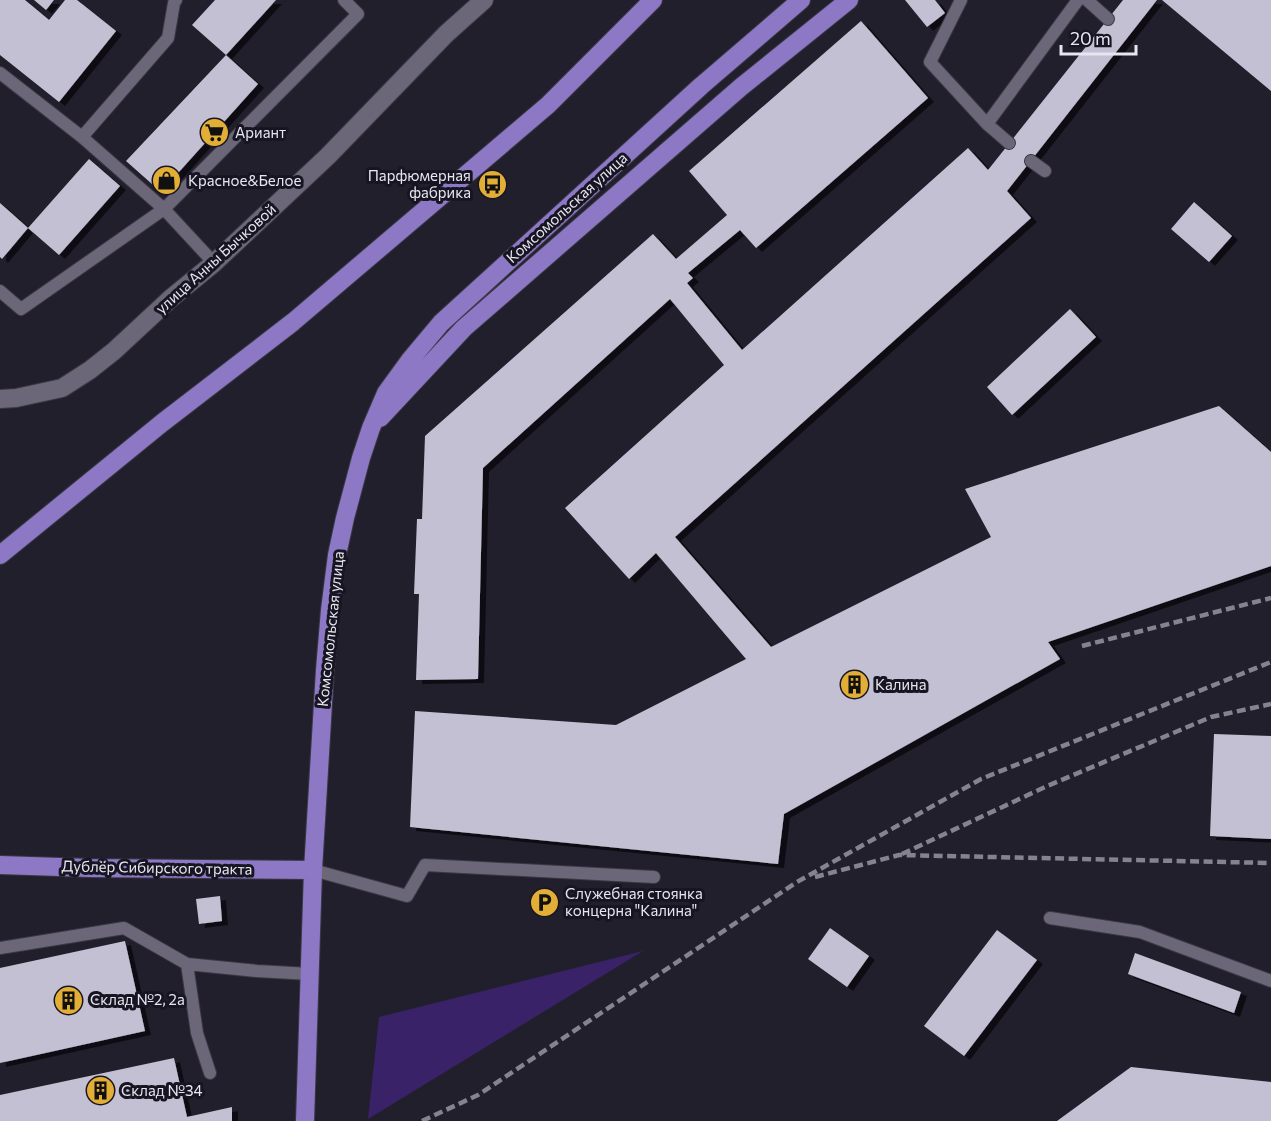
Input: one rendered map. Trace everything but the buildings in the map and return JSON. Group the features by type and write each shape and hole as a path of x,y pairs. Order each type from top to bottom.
{"main road":[{"path":"620,32 635,0"},
{"path":"0,555 162,423 293,322 548,105 653,0"},
{"name":"Комсомольская улица","path":"305,1121 313,870 330,610 337,555 348,508 361,458 386,393 441,323 700,86 801,0"},
{"path":"371,428 464,328 741,87 849,0"},
{"name":"Дублёр Сибирского тракта","path":"0,865 313,870"}],"street":[{"name":"улица Анны Бычковой","path":"0,399 16,398 62,388 114,351 170,299 214,263 328,156 446,34 484,0"}],"lane":[{"path":"82,137 168,38 176,0"},
{"path":"0,291 21,309 164,209 358,14 344,0"},
{"path":"961,0 930,62 987,124 1009,143"},
{"path":"987,124 1078,0"},
{"path":"1087,0 1108,19"},
{"path":"0,73 82,137 164,209 214,263"},
{"path":"1031,160 1045,171"},
{"path":"313,870 407,896 425,865 654,877"},
{"path":"1050,918 1140,932 1271,981"},
{"path":"0,948 124,928 187,964 310,974"},
{"path":"187,964 197,1033 210,1073"}],"shaded area":[{"path":"643,951 368,1119 379,1017"}],"railway":[{"path":"1082,646 1271,598"},
{"path":"422,1121 478,1095 797,882 981,779 1271,662"},
{"path":"902,854 1045,787 1211,717 1271,704"},
{"path":"815,877 899,855 1271,863"}],"place":[{"name":"Ариант","path":"214,133"},
{"name":"Красное&Белое","path":"167,181"},
{"name":"Парфюмерная фабрика","path":"492,185"},
{"name":"Калина","path":"854,685"},
{"name":"Служебная стоянка концерна \"Калина\"","path":"544,903"},
{"name":"Склад №2, 2а","path":"69,1000"},
{"name":"Склад №34","path":"100,1091"}]}
